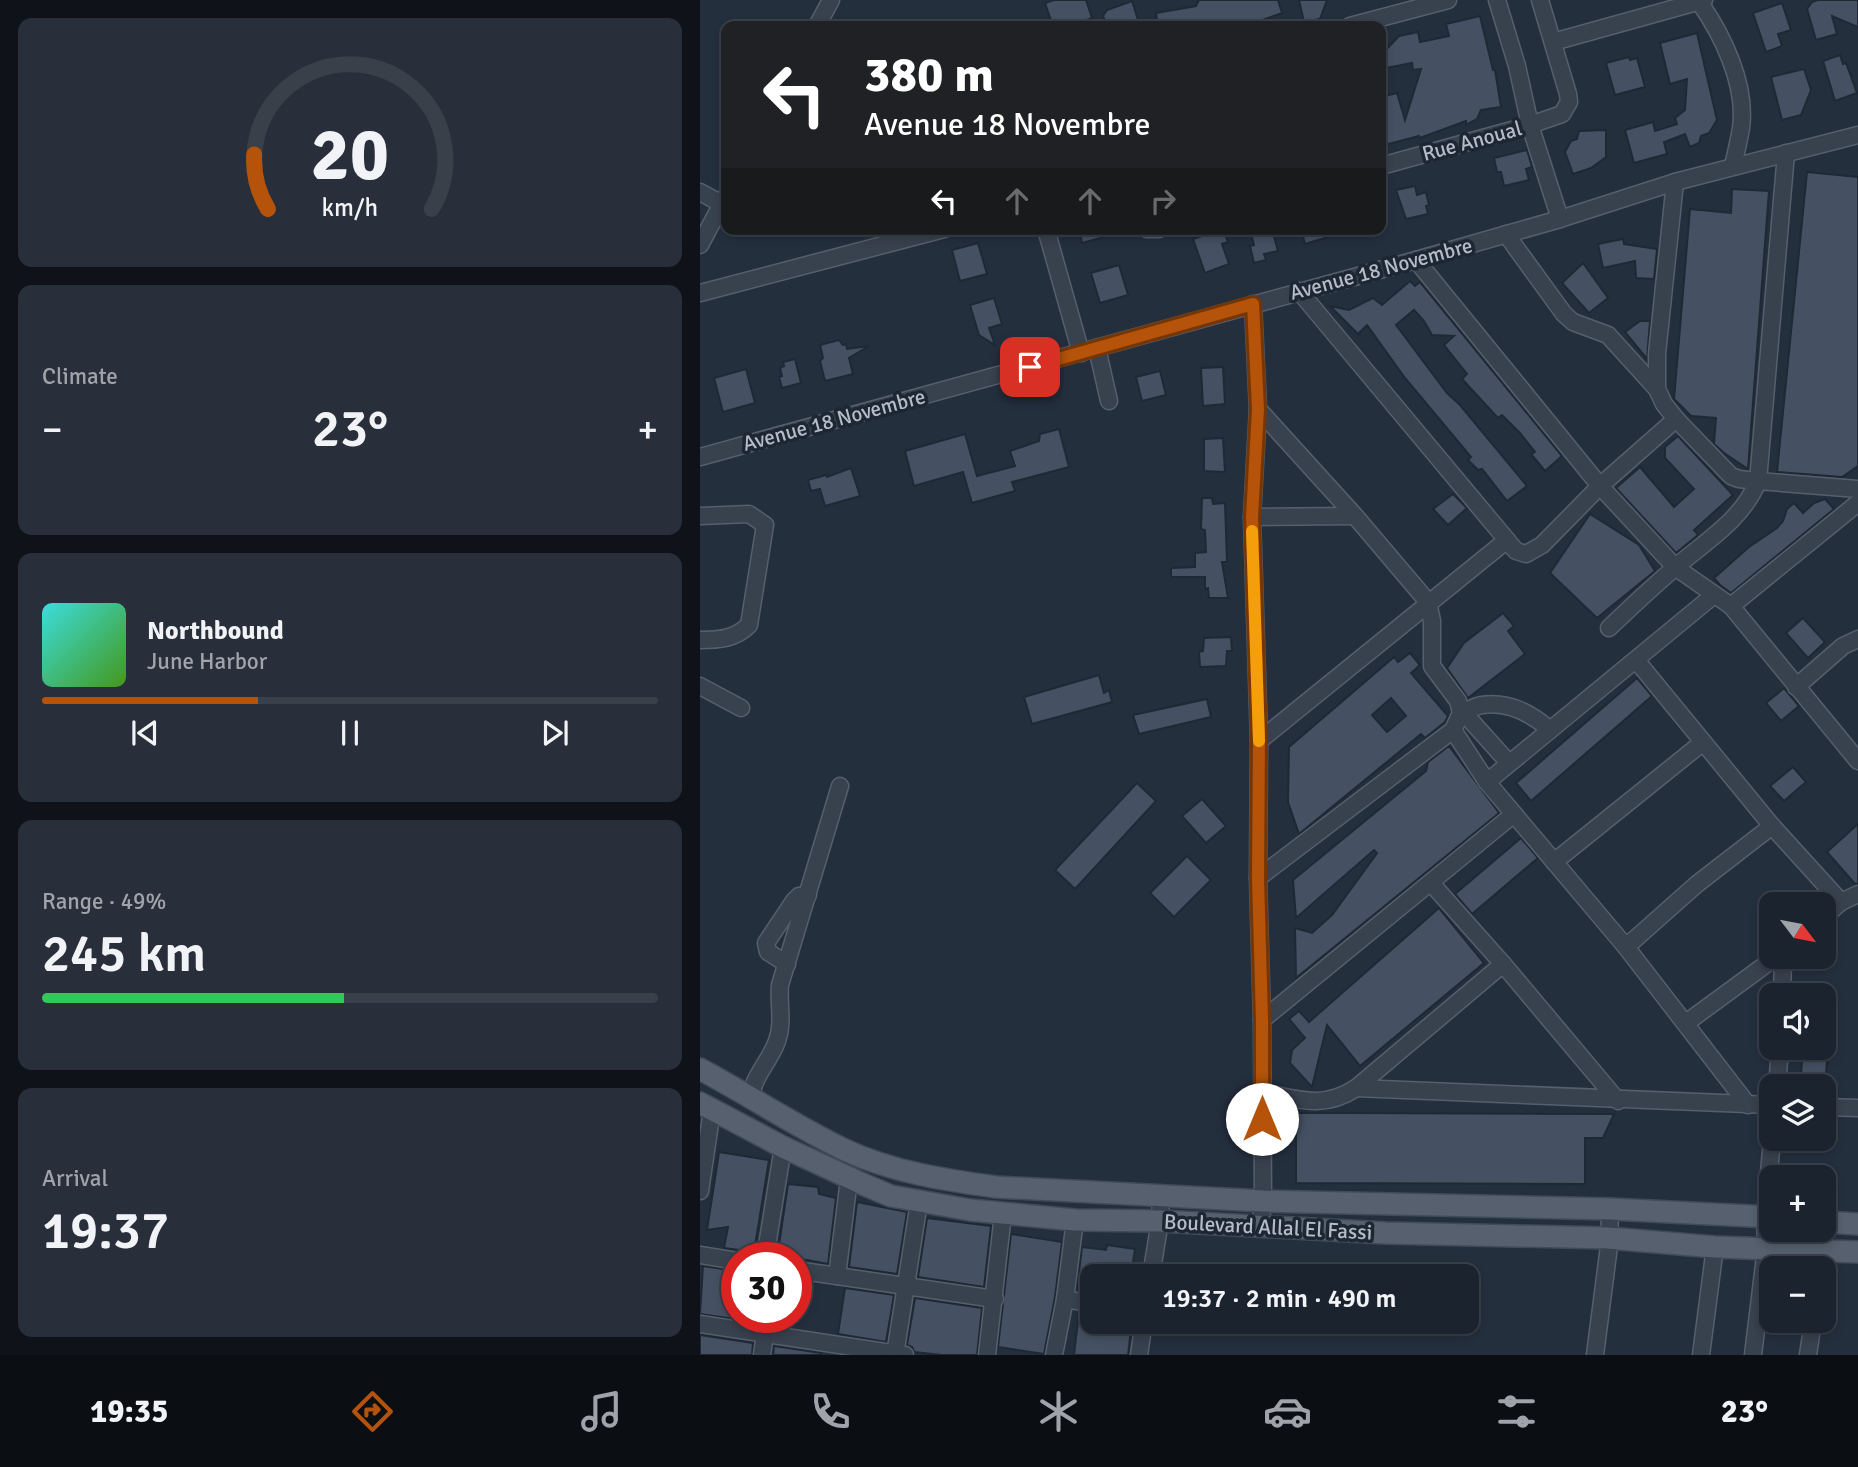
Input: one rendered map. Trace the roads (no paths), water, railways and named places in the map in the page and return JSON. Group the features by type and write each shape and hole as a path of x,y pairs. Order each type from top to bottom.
{"main road":[{"name":"Boulevard Allal El Fassi","path":"700,1069 845,1150 918,1174 996,1186 1263,1201 1610,1209 1759,1217"},
{"name":"Boulevard Allal El Fassi","path":"706,1107 849,1179 891,1196 1003,1214 1074,1220 1160,1221 1386,1233 1608,1238 1715,1247 1766,1248 1803,1256"},
{"path":"1836,1223 1858,1224"},
{"name":"Boulevard Allal El Fassi","path":"1836,1257 1858,1252"}],"street":[{"path":"820,21 831,0"},
{"path":"1369,21 1448,0"},
{"path":"1496,0 1517,66 1530,125 1560,219"},
{"path":"1540,0 1553,42 1700,0 1717,30 1733,71 1740,99 1741,126 1733,166"},
{"name":"Rue Anoual","path":"1386,165 1562,114 1569,102 1553,42"},
{"path":"1741,126 1754,160"},
{"name":"Avenue 18 Novembre","path":"700,457 1416,260 1754,160 1858,135"},
{"path":"1609,628 1745,507 1758,481 1786,153"},
{"path":"1657,389 1657,354 1675,182"},
{"path":"700,192 721,199"},
{"path":"700,245 721,206"},
{"path":"1506,234 1564,314 1573,322 1608,335 1657,389 1664,404 1676,419 1731,476 1758,481 1858,489"},
{"path":"700,293 920,235"},
{"path":"1047,235 1081,353"},
{"path":"1416,260 1600,486 1675,567 1731,606 1858,761"},
{"path":"1300,291 1516,551 1526,554 1534,550 1600,486 1676,419"},
{"path":"1253,304 1258,409 1252,517 1259,741 1258,878 1263,1201 1260,1228"},
{"path":"1097,348 1109,401"},
{"path":"1258,409 1428,602 1432,621 1432,666 1436,675 1458,701 1462,713 1509,763"},
{"path":"1731,606 1858,503"},
{"path":"700,516 749,514 765,525 749,625 738,635 700,640"},
{"path":"1252,517 1355,516"},
{"path":"1259,741 1507,540"},
{"path":"1487,782 1714,595"},
{"path":"1796,687 1843,646 1858,639"},
{"path":"1636,660 1702,743 1840,902"},
{"path":"700,686 741,709"},
{"path":"1258,878 1453,730 1462,713 1480,705 1498,705 1533,715 1550,730"},
{"path":"1453,730 1487,782 1626,947 1748,1105"},
{"path":"1555,862 1702,743"},
{"path":"742,1092 756,1078 777,1042 782,1012 779,991 840,786"},
{"path":"1262,1020 1514,814"},
{"path":"1626,947 1697,884 1772,826"},
{"path":"1431,883 1618,1101"},
{"path":"1836,906 1858,894"},
{"path":"787,964 768,952 766,943 794,901 799,896 808,895"},
{"path":"1261,1092 1300,1100 1329,1101 1343,1097 1503,964"},
{"path":"1685,1023 1759,969"},
{"path":"1356,1088 1759,1105"},
{"path":"700,1191 706,1107"},
{"path":"1836,1107 1858,1108"},
{"path":"768,1242 783,1147"},
{"path":"837,1276 849,1179"},
{"path":"1153,1264 1161,1196"},
{"path":"798,1333 899,1355 905,1286 919,1202"},
{"path":"1595,1355 1609,1246 1610,1209"},
{"path":"989,1355 1003,1214"},
{"path":"1054,1355 1065,1299 1074,1220"},
{"path":"1754,1355 1766,1242"},
{"path":"1701,1355 1715,1247"},
{"path":"700,1255 721,1258"},
{"path":"812,1272 995,1299"},
{"path":"1065,1299 1080,1302"},
{"path":"700,1324 721,1325"},
{"path":"762,1355 765,1333"},
{"path":"1808,1355 1811,1333"},
{"path":"1139,1355 1142,1334"}]}
